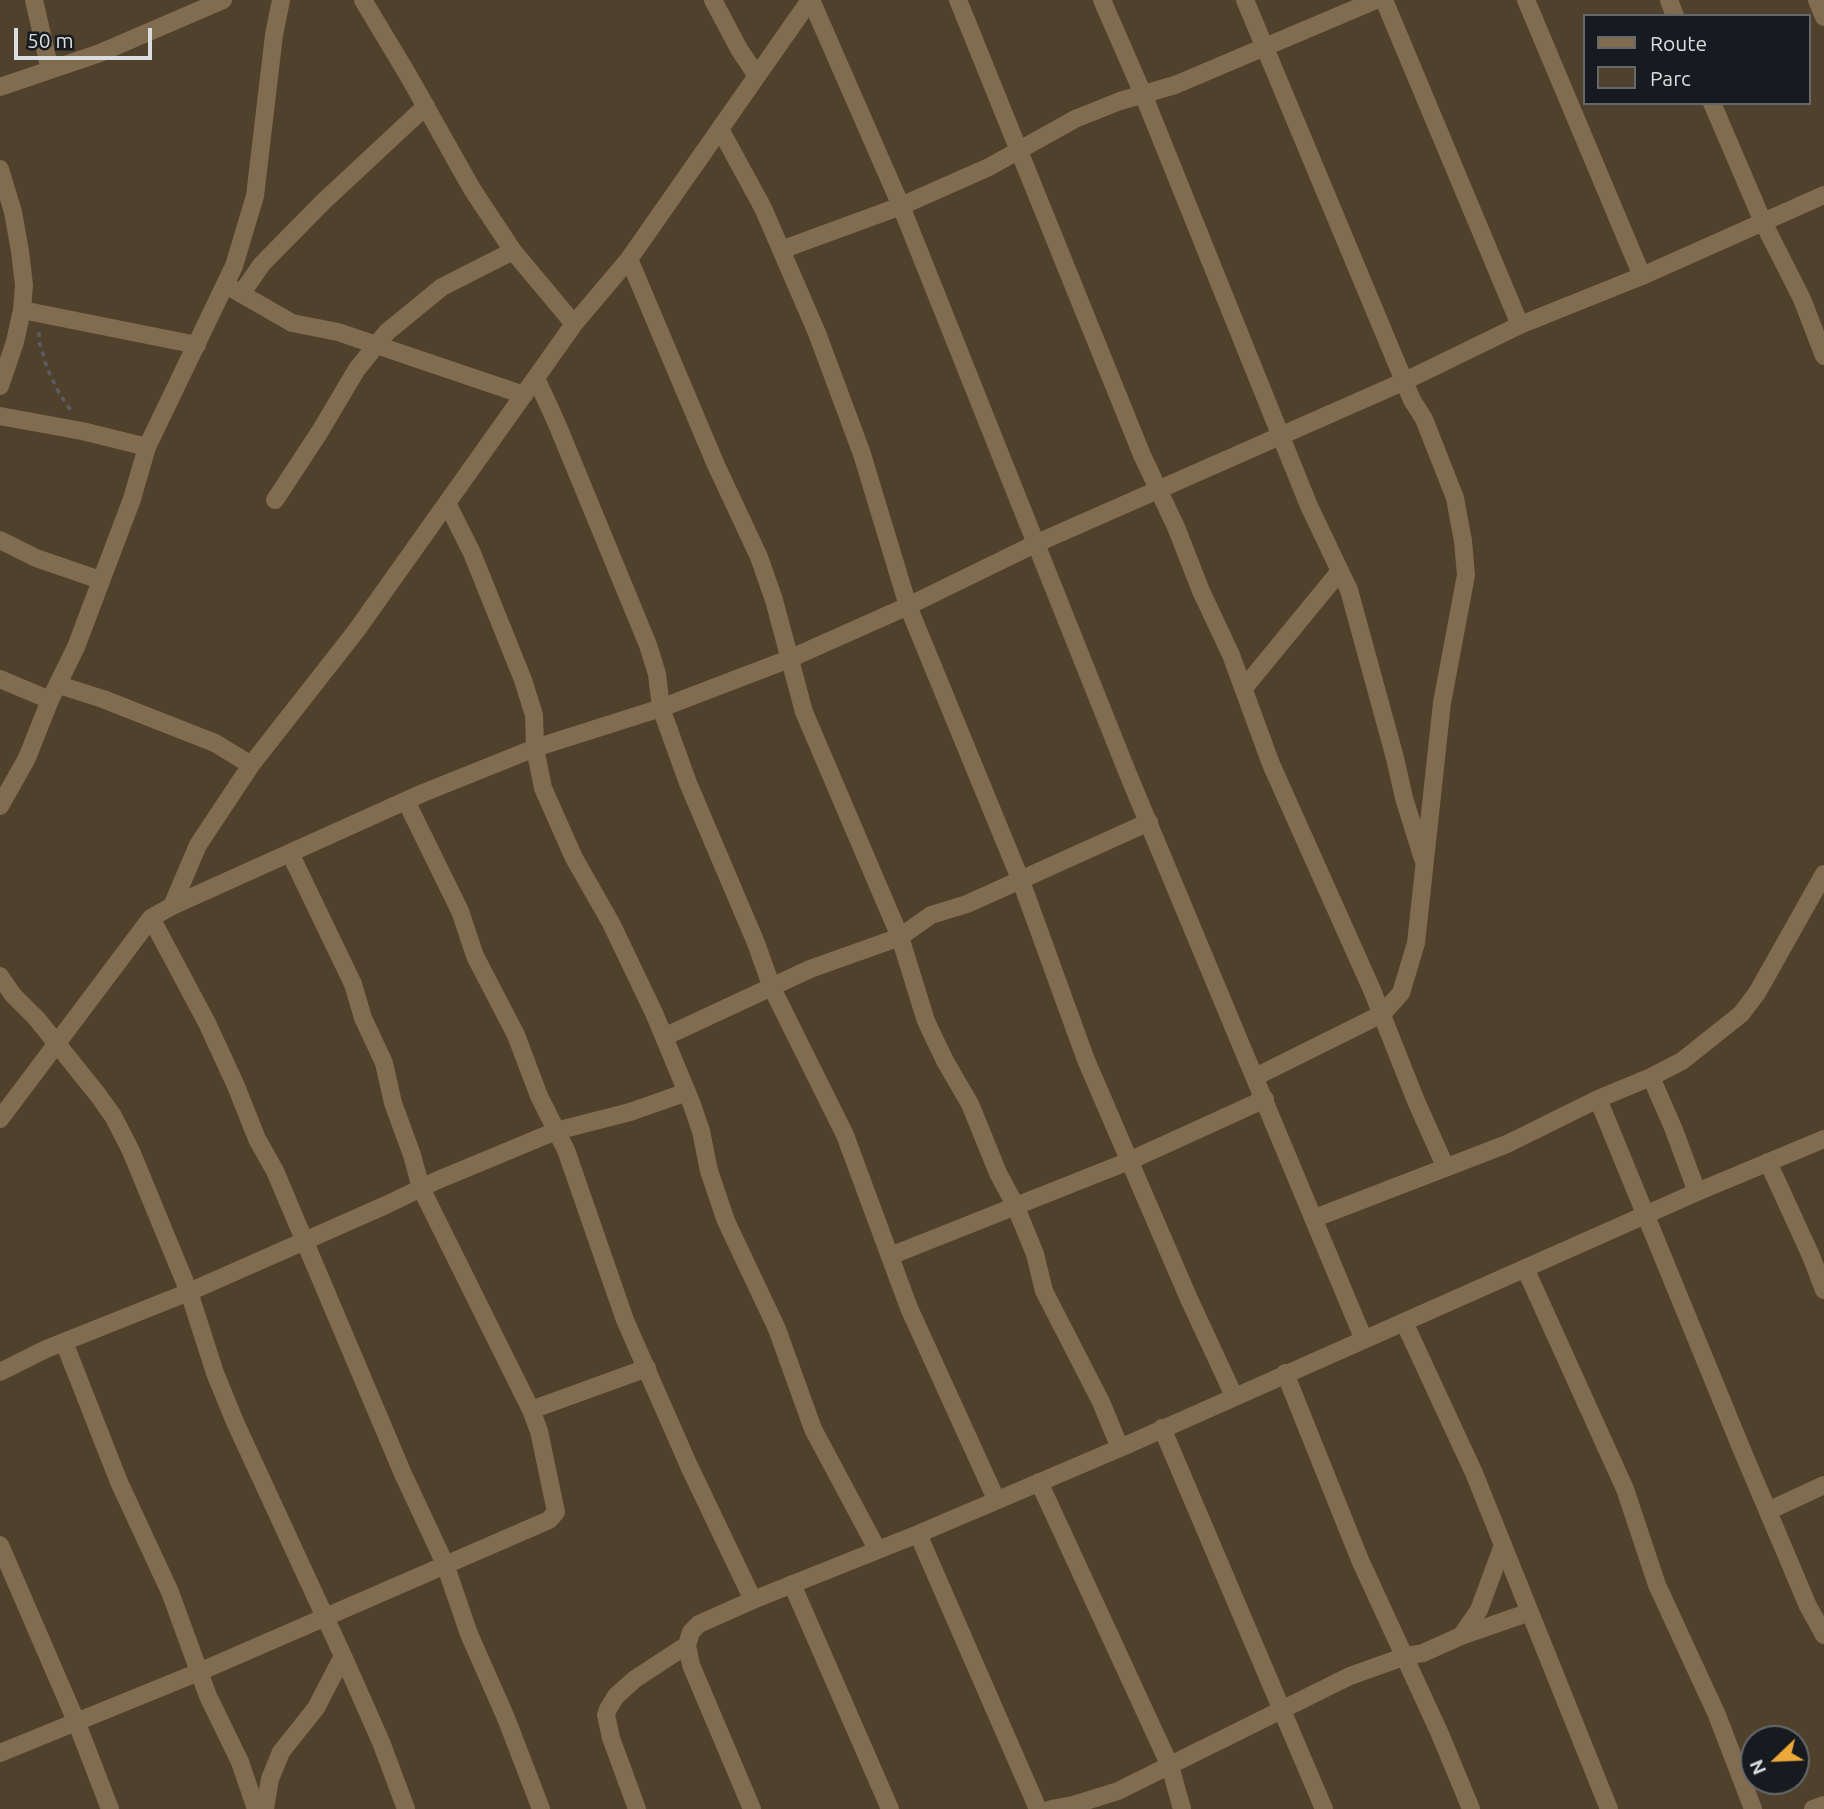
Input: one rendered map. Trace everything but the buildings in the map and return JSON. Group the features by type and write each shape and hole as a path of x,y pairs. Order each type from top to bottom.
{"street":[{"path":"34,0 50,70"},
{"path":"0,88 100,53 223,0"},
{"path":"233,289 255,196 274,35 281,0"},
{"path":"363,0 472,190 513,251 574,324"},
{"path":"713,0 757,76"},
{"path":"172,906 198,845 251,765 356,631 574,324 629,259 811,0"},
{"path":"811,0 901,206 1035,544 1364,1340"},
{"path":"958,0 1142,455 1244,688 1271,764 1382,1014 1445,1166"},
{"path":"1102,0 1143,94 1309,506 1349,590 1404,798 1425,865"},
{"path":"1245,0 1412,400 1424,419 1455,498 1466,575 1442,703 1416,943 1401,993 1382,1014 1255,1076"},
{"path":"781,250 901,206 989,167 1075,120 1175,85 1376,0"},
{"path":"1384,0 1520,325"},
{"path":"1526,0 1642,276"},
{"path":"1817,0 1824,17"},
{"path":"1713,105 1763,222 1802,299 1824,356"},
{"path":"0,806 27,758 76,648 132,499 148,447 197,345 233,289 426,106"},
{"path":"720,130 763,208 817,332 862,454 908,606 1021,881 1086,1060 1234,1396"},
{"path":"0,169 13,212 24,285 31,311 15,342 0,386"},
{"path":"0,1119 151,918 172,906 406,801 535,748 661,708 789,659 908,606 1035,544 1405,381 1520,325 1642,276 1824,195"},
{"path":"275,500 357,369 387,332 442,287 513,251"},
{"path":"629,259 716,465 759,557 774,600 804,712 900,937 926,1021 970,1104 1035,1254 1044,1291 1101,1402 1120,1448"},
{"path":"233,289 292,323 338,332 524,396"},
{"path":"31,311 197,345"},
{"path":"536,378 648,645 657,674 661,708 688,783 756,943 772,988 845,1135 909,1308 996,1499"},
{"path":"0,416 82,431 148,447"},
{"path":"447,503 472,553 523,680 534,715 535,748 543,788 559,827 611,923 664,1037 701,1130 709,1171 726,1221 783,1342 813,1429 877,1549"},
{"path":"0,540 36,558 100,580"},
{"path":"1244,688 1340,571"},
{"path":"0,679 55,693 103,699 215,744 251,765"},
{"path":"406,801 460,911 475,956 516,1035 539,1096 566,1150 625,1320 753,1600"},
{"path":"664,1037 810,969 900,937 931,915 967,904 1021,881 1149,822"},
{"path":"0,1754 325,1617 554,1516 557,1506 531,1409 421,1188 393,1103 384,1063 363,1018 354,984 290,853"},
{"path":"1315,1218 1507,1144 1682,1061 1741,1014 1757,993 1824,874"},
{"path":"151,918 207,1023 304,1240 403,1474 445,1564 469,1634 506,1718 541,1809"},
{"path":"0,976 113,1116 142,1176 189,1292 215,1374 234,1422 343,1656 381,1742 406,1809"},
{"path":"1651,1077 1697,1192"},
{"path":"0,1372 556,1131 630,1112 687,1092"},
{"path":"890,1256 1129,1161 1265,1099"},
{"path":"1598,1099 1808,1606 1824,1635"},
{"path":"752,1809 691,1665 687,1645 691,1632 699,1625 753,1600 918,1534 1120,1448 1646,1214 1824,1139"},
{"path":"1768,1162 1824,1290"},
{"path":"1525,1268 1625,1489 1657,1586 1717,1715 1753,1809"},
{"path":"1404,1322 1474,1473 1609,1809"},
{"path":"64,1342 119,1482 170,1592 199,1671 240,1762 256,1809"},
{"path":"531,1409 646,1368"},
{"path":"1285,1373 1360,1559 1406,1656 1471,1809"},
{"path":"1162,1428 1324,1809"},
{"path":"1040,1482 1170,1766 1182,1809"},
{"path":"1768,1511 1824,1485"},
{"path":"918,1534 1038,1809"},
{"path":"0,1545 76,1721 110,1809"},
{"path":"1461,1636 1479,1610 1503,1545"},
{"path":"792,1584 890,1809"},
{"path":"1051,1809 1118,1791 1350,1676 1406,1656 1423,1653 1461,1636 1530,1612"},
{"path":"637,1809 611,1738 606,1715 616,1696 635,1679 687,1645"},
{"path":"265,1809 270,1779 281,1752 316,1708 343,1656"},
{"path":"1813,1809 1824,1805"}],"path":[{"path":"31,311 47,368 82,431"}],"green space":[{"path":"0,0 1824,0 1824,1809 0,1809"}]}
